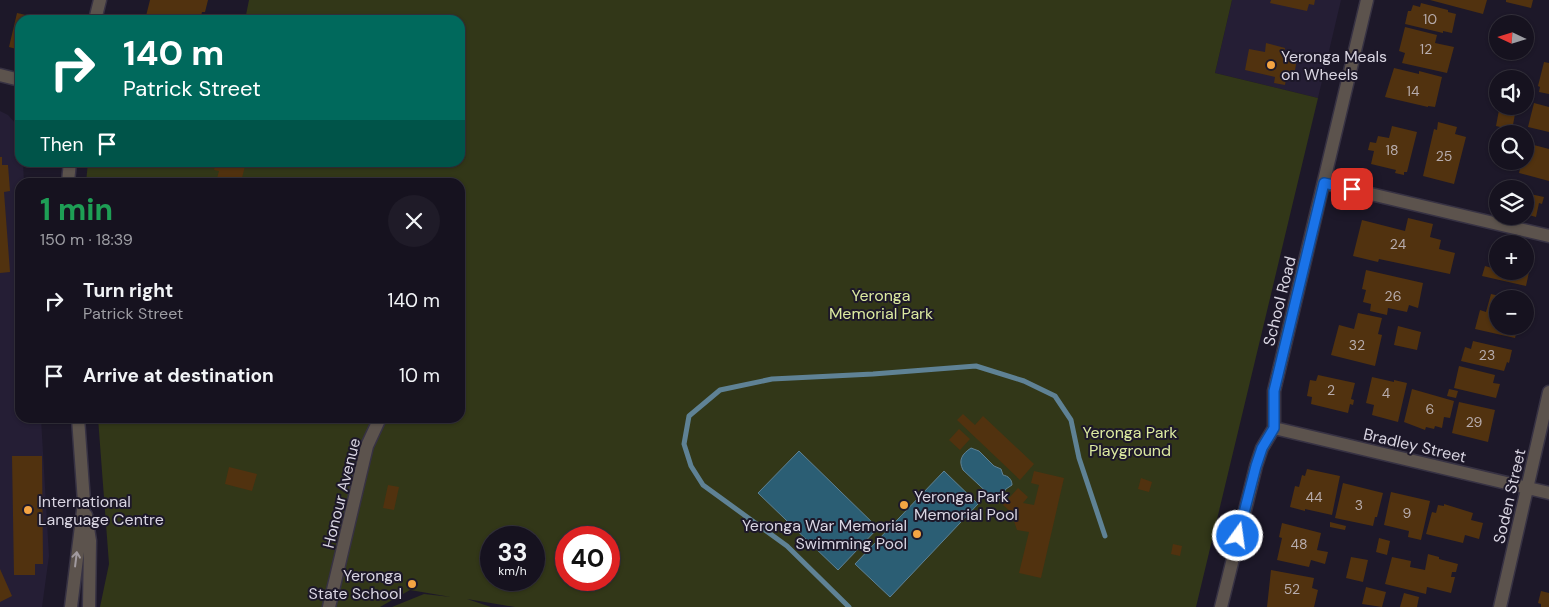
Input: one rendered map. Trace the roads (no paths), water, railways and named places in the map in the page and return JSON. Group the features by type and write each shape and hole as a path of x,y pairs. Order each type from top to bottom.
{"street":[{"path":"96,15 100,0"},
{"name":"School Road","path":"1274,428 1274,391 1368,0"},
{"path":"0,75 15,79"},
{"path":"1324,183 1549,236"},
{"name":"Soden Street","path":"1500,607 1549,392"},
{"path":"78,423 84,502 90,541 89,607"},
{"name":"Honour Avenue","path":"329,607 367,446 378,423"},
{"path":"1221,607 1256,466 1262,448 1274,428"},
{"name":"Bradley Street","path":"1274,428 1549,493"},
{"path":"70,607 84,502"}],"water":[{"path":"971,448 979,451 994,466 1001,469 1003,475 1011,481 1012,485 1006,489 998,500 994,499 963,470 962,458"},
{"path":"799,451 878,528 838,570 758,493"},
{"name":"Yeronga War Memorial Swimming Pool","path":"944,471 978,504 890,597 855,564"}],"waterway":[{"path":"849,607 787,546 703,485 691,466 684,444 689,416 720,390 772,379 976,366 1024,381 1055,396 1071,420 1079,458 1105,536"}],"place":[{"name":"Yeronga Meals on Wheels","path":"1271,65"},
{"name":"Yeronga Park Memorial Pool","path":"904,505"},
{"name":"International Language Centre","path":"28,510"},
{"name":"Yeronga War Memorial Swimming Pool","path":"917,534"},
{"name":"Yeronga State School","path":"412,584"}],"park label":[{"name":"Yeronga Memorial Park","path":"881,304"},
{"name":"Yeronga Park Playground","path":"1130,441"}]}
